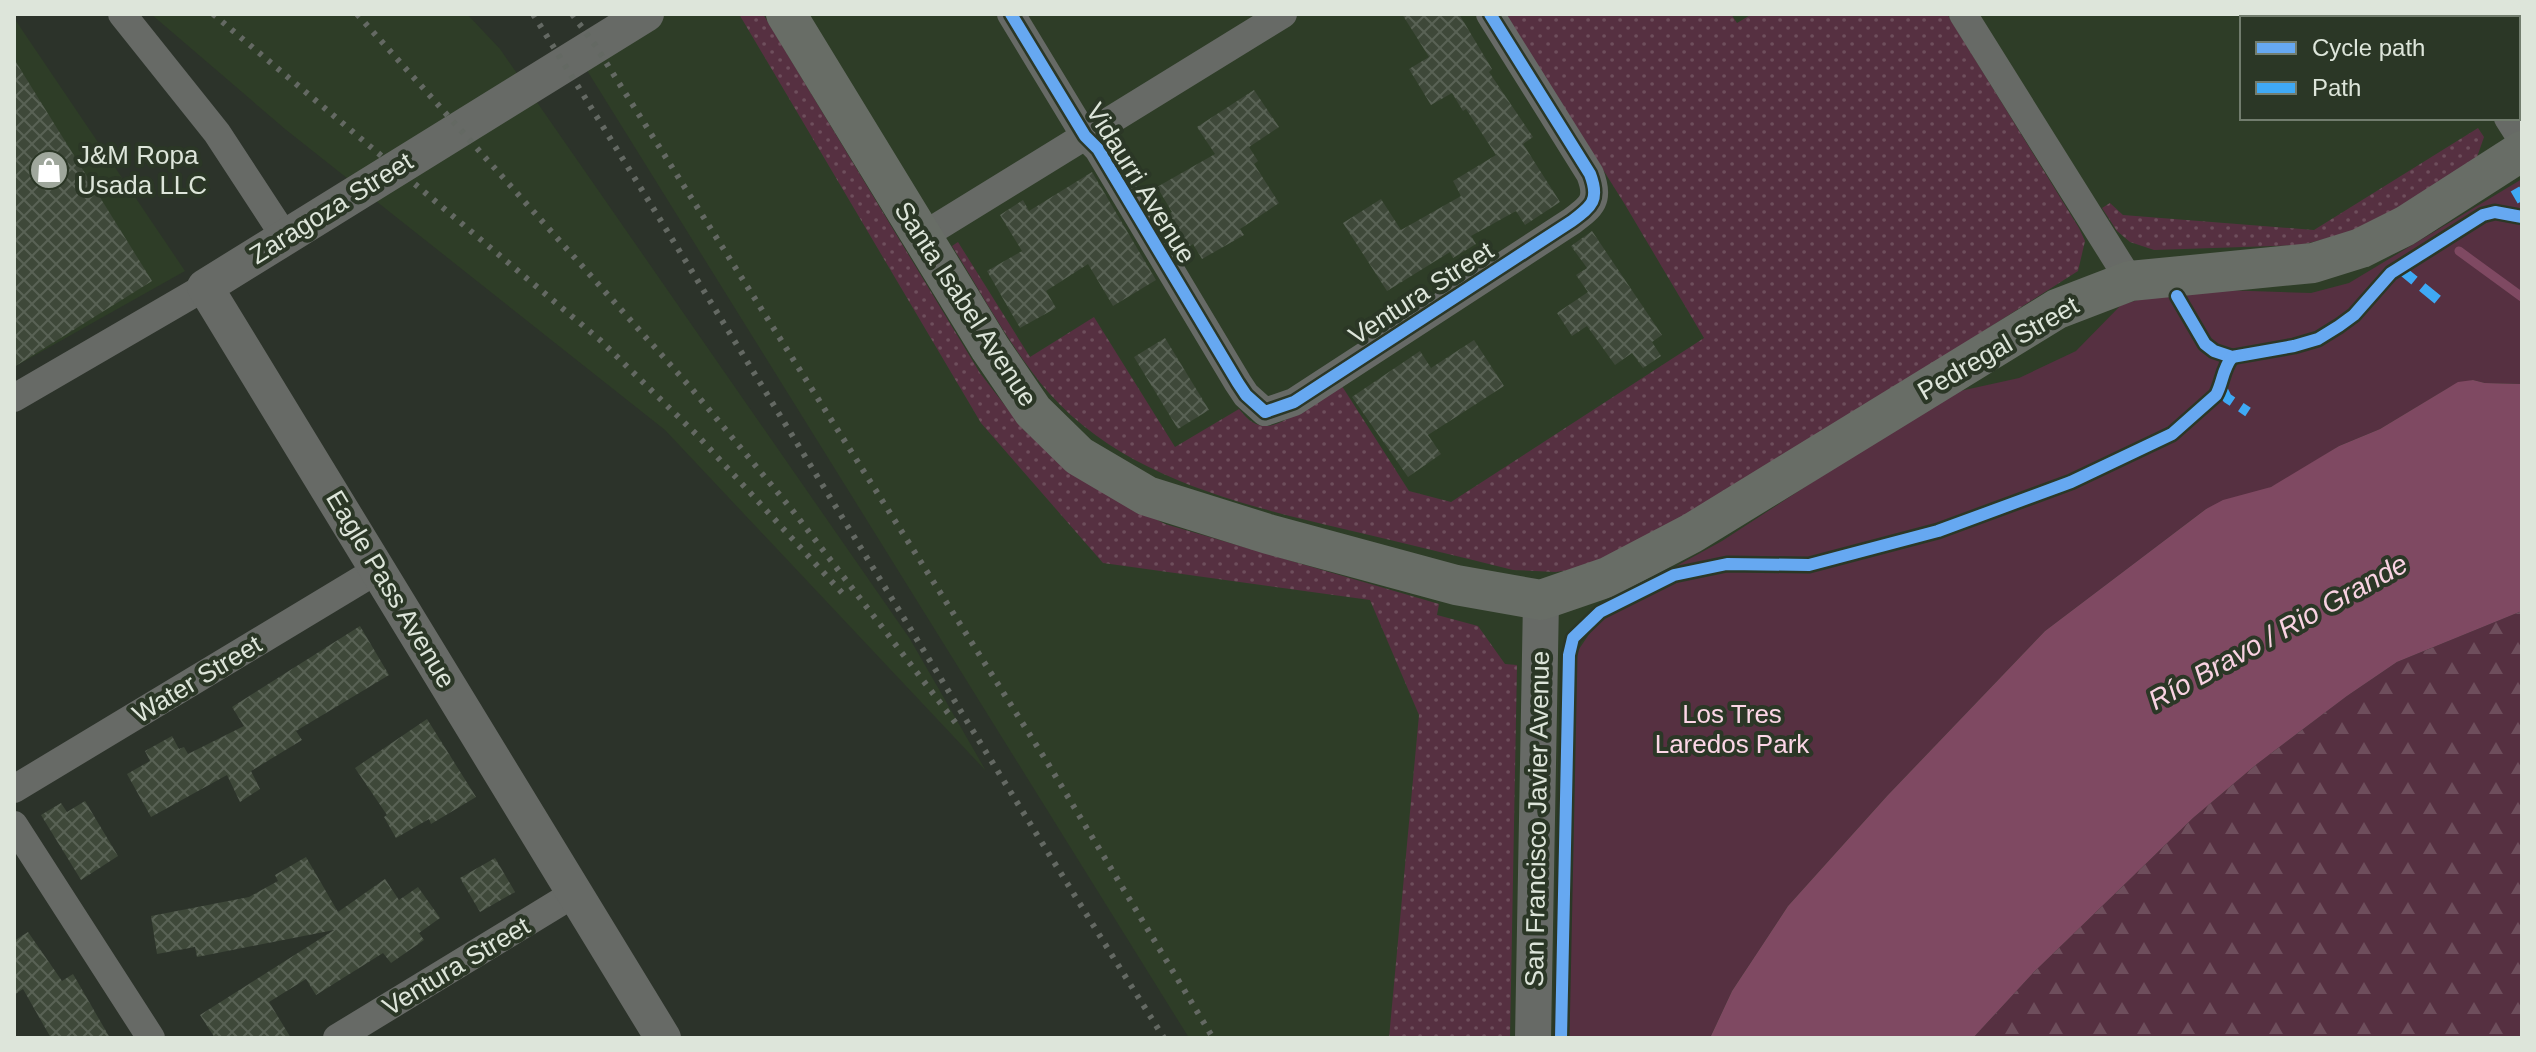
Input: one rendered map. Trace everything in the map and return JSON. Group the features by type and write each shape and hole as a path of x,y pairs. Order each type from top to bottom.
{"main road":[{"name":"Santa Isabel Avenue","path":"786,14 990,348 1033,411 1079,456 1147,496 1268,534 1456,585 1541,600"},
{"name":"Pedregal Street","path":"1541,600 1608,577 1692,533 2057,309 2130,281 2313,263 2361,248 2405,226 2522,151"}],"street":[{"path":"122,14 217,133 285,237"},
{"name":"Zaragoza Street","path":"14,398 205,287 646,14"},
{"name":"Vidaurri Avenue","path":"1011,14 1085,136 1098,149 1238,383 1265,412"},
{"path":"921,237 1283,14"},
{"name":"Ventura Street","path":"1265,412 1294,402 1572,221 1595,199 1590,174 1490,14"},
{"path":"1963,14 2130,281"},
{"path":"2509,120 2522,140"},
{"name":"Eagle Pass Avenue","path":"205,287 575,893"},
{"name":"Water Street","path":"14,789 379,569"},
{"name":"San Francisco Javier Avenue","path":"1533,1038 1541,600"},
{"path":"14,825 151,1038"},
{"path":"575,893 663,1038"},
{"name":"Ventura Street","path":"337,1038 575,893"}],"shaded area":[{"path":"151,14 467,14 500,49 910,639 986,771 665,430 285,129"},
{"path":"646,14 2522,14 2522,384 2168,537 2045,631 1757,949 1710,1038 1189,1038 578,56"},
{"name":"J&M Ropa Usada LLC","path":"14,18 185,271 14,367"}],"green space":[{"path":"739,14 763,14 980,373 1023,429 1075,476 1165,524 1439,604 1437,615 1478,626 1505,664 1517,665 1510,1038 1389,1038 1419,715 1370,600 1103,563 981,423"},
{"path":"1505,14 1731,14 1737,23 1752,14 1947,14 2079,228 2085,241 2078,271 1724,496 1589,567 1556,572 1513,570 1268,510 1187,484 1149,467 1113,447 1079,422 1049,393 1010,340 952,246 958,242 1030,357 1094,317 1175,447 1239,409 1260,425 1282,422 1340,383 1409,491 1451,502 1704,338 1624,203"},
{"path":"2478,128 2484,137 2476,160 2396,212 2352,232 2301,245 2154,250 2130,242 2117,231 2102,208 2110,203 2123,215 2314,230"},
{"name":"Los Tres Laredos Park","path":"2522,179 2522,384 2473,380 2450,387 2380,429 2339,446 2282,482 2206,509 2045,631 1887,796 1788,906 1732,991 1710,1038 1567,1038 1575,655 1600,618 1676,579 1671,569 1722,541 1911,418 1960,391 2019,378 2076,351 2121,305 2193,289 2311,293 2349,283"},
{"path":"2522,611 2522,1038 1973,1038 2034,972 2193,818 2257,764 2397,662"}],"water":[{"name":"Río Bravo / Rio Grande","path":"2473,380 2522,384 2522,611 2397,662 2257,764 2193,818 2034,972 1973,1038 1710,1038 1732,991 1788,906 1887,796 2045,631 2206,509 2223,500 2271,487 2339,446 2380,429 2458,382"}],"building":[{"path":"1402,14 1459,14 1492,69 1489,72 1533,137 1523,144 1560,202 1525,225 1516,211 1471,236 1476,244 1453,258 1450,252 1387,291 1343,223 1381,199 1401,230 1461,196 1453,181 1496,155 1452,93 1431,105 1409,69 1429,57"},
{"name":"J&M Ropa Usada LLC","path":"14,59 152,281 14,367"},
{"path":"1254,90 1279,127 1249,147 1258,161 1254,164 1279,203 1240,229 1244,235 1202,259 1193,244 1179,252 1160,219 1172,212 1157,187 1215,154 1197,127"},
{"path":"1092,172 1156,280 1113,306 1088,264 1046,291 1056,308 1020,328 987,271 1022,251 1000,215 1023,200 1029,211"},
{"path":"1592,231 1662,335 1652,342 1661,356 1643,368 1632,353 1615,365 1587,326 1572,336 1557,313 1588,292 1576,275 1587,268 1571,246"},
{"path":"1165,338 1209,410 1178,429 1134,357"},
{"path":"1474,340 1504,386 1428,435 1441,454 1408,477 1352,397 1420,351 1431,368"},
{"path":"360,626 389,675 296,731 302,740 251,771 260,789 240,802 227,775 151,817 127,774 150,761 145,751 172,736 179,749 184,747 188,754 244,726 232,707"},
{"path":"427,719 476,797 431,824 429,819 396,838 384,817 387,815 355,768"},
{"path":"85,801 118,856 81,880 41,815 61,803 67,812"},
{"path":"306,857 338,912 385,879 399,900 418,887 440,918 419,933 424,940 391,963 383,953 316,995 306,979 269,1002 291,1038 215,1038 200,1015 334,930 197,957 195,947 157,954 151,916 249,897 278,881 275,875"},
{"path":"495,858 515,892 480,912 460,878"},
{"path":"28,932 62,981 73,974 110,1038 51,1038 23,989 14,995 14,941"}],"waterway":[{"path":"2459,251 2522,297"}],"railway":[{"path":"213,14 600,340 698,436 845,596"},
{"path":"357,14 692,389 793,511 958,726"},
{"path":"533,14 1164,1038"},
{"path":"572,14 595,45 1047,762 1213,1038"}],"marked path":[{"path":"2515,189 2522,201"},
{"path":"2399,268 2443,304"},
{"path":"2221,386 2227,398 2248,412"}],"cycle path":[{"path":"1011,14 1085,136 1098,149 1238,383 1265,412 1294,402 1572,221 1592,202 1594,190 1590,174 1490,14"},
{"path":"2177,296 2205,344 2214,351 2232,357 2294,346 2318,339 2339,326 2354,315 2391,273 2483,215 2495,212 2522,217"},
{"path":"1561,1038 1569,655 1573,638 1600,612 1674,575 1727,564 1809,565 1938,531 2071,482 2172,434 2216,395 2232,357"}],"place":[{"name":"J&M Ropa Usada LLC","path":"49,170"}]}
